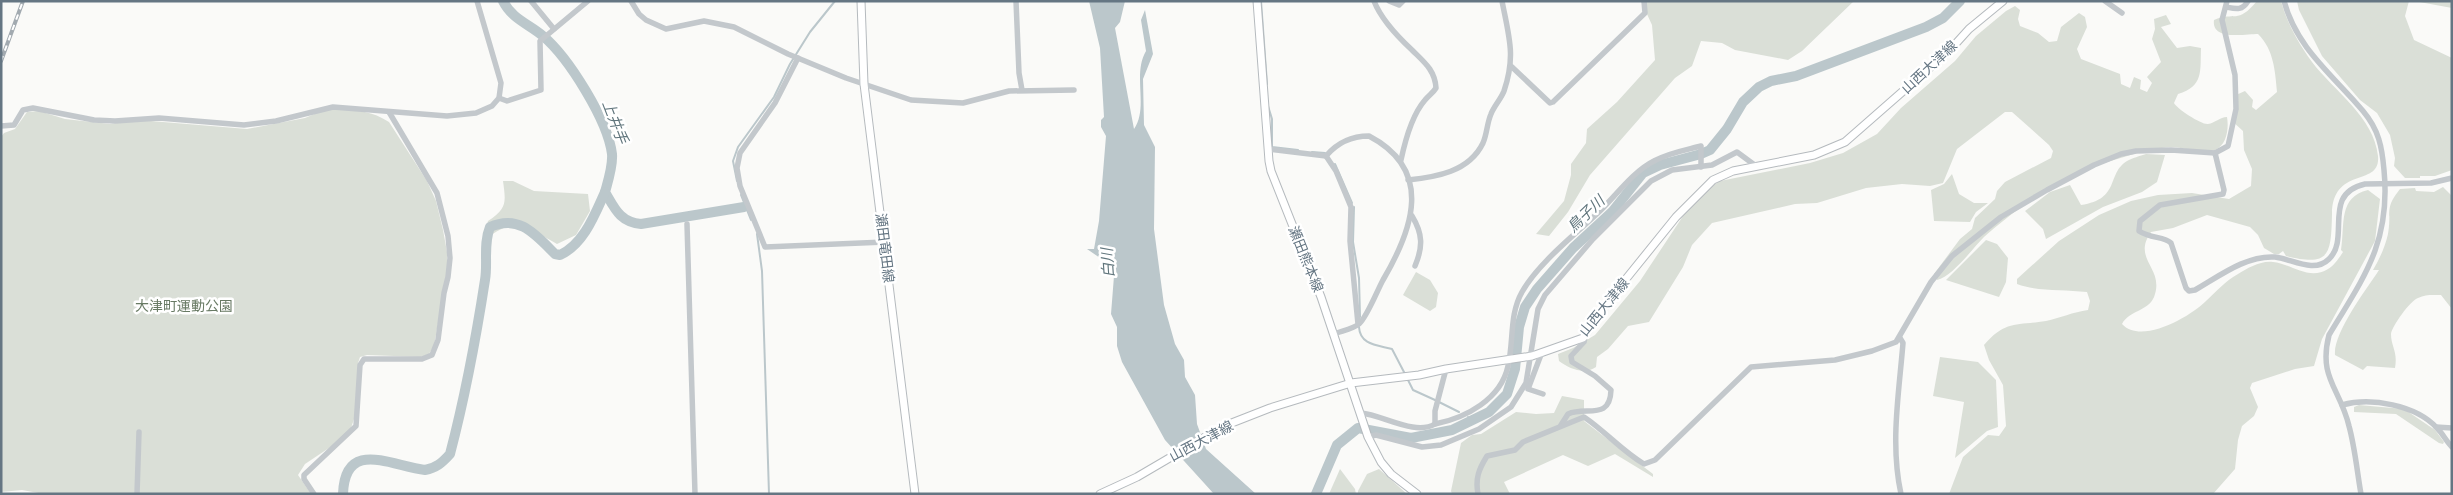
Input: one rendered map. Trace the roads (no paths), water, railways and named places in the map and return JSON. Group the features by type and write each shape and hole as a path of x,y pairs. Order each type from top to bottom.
{"main road":[{"name":"瀬田竜田線","path":"861,1 864,84 915,494"},
{"name":"瀬田熊本線","path":"1257,1 1271,171 1334,334 1368,437 1381,462 1390,474 1417,494"},
{"name":"山西大津線","path":"1100,494 1137,477 1224,426 1270,408 1351,384 1419,375 1446,368 1530,356 1583,338 1630,274 1702,189 1724,174 1806,157 1845,142 1950,50 1968,29 2003,1"}],"street":[{"path":"1,126 14,125 23,110 33,108 94,120 115,121 159,118 244,125 276,121 333,107 447,116 476,113 492,106 499,98 500,74 477,1"},
{"path":"531,1 554,29"},
{"path":"499,98 507,101 542,90 540,41 588,1"},
{"path":"631,1 639,14 646,20 666,29 704,21 734,27 795,57 911,100 963,103 997,93 1022,90 1074,90"},
{"path":"1016,1 1019,73 1022,90"},
{"path":"1374,1 1377,10 1428,65 1436,79 1436,88 1425,100 1415,118 1405,142 1401,160 1408,180 1412,216 1422,240 1422,250 1415,266"},
{"path":"1389,1 1399,5 1402,1"},
{"path":"1408,180 1449,173 1474,158 1483,143 1491,114 1503,92 1512,67 1502,1"},
{"path":"1512,67 1550,103 1553,102 1645,13 1644,1"},
{"path":"2105,1 2122,13"},
{"path":"1478,494 1476,484 1479,470 1487,456 1515,450 1523,442 1584,417 1598,426 1632,457 1644,464 1655,460 1751,367 1835,360 1891,345 1900,338 1926,290 1952,256 2001,218 2039,195 2094,165 2121,154 2136,151 2171,150 2215,153 2228,146 2236,109 2236,75 2222,20 2227,4 2238,9 2245,6 2248,1"},
{"path":"2284,1 2289,18 2314,60 2364,112 2381,141 2385,184 2384,218 2374,257 2329,335 2325,349 2325,366 2349,425 2361,494"},
{"path":"795,57 775,103 740,152 737,168 740,186 765,247 884,242"},
{"path":"314,494 304,480 304,475 356,426 360,365 364,359 422,359 432,355 438,340 450,258 442,205 433,184 389,112"},
{"path":"1326,156 1334,146 1344,141 1369,136 1401,160"},
{"path":"1361,413 1375,414 1418,427 1430,428 1435,424 1447,421 1483,405 1498,388 1508,368 1514,312 1522,291 1536,273 1649,164 1666,156 1701,146 1701,166"},
{"path":"1268,149 1326,156 1336,171 1352,207 1350,256 1355,274 1358,324"},
{"path":"1368,437 1376,436 1422,447 1441,445 1479,429 1511,407 1526,384 1538,309 1545,296 1593,239 1651,181 1672,170 1712,165 1737,152 1756,166"},
{"path":"2215,153 2224,194 2160,205 2140,221 2139,231 2149,238 2167,239 2171,243 2186,288 2189,290 2195,290 2241,265 2260,258 2275,257 2311,266 2328,260 2336,250 2339,207 2348,192 2356,186 2365,184 2431,183 2452,178"},
{"path":"1334,334 1358,324 1396,259 1412,216"},
{"path":"687,224 695,494"},
{"path":"1562,425 1568,414 1579,410 1597,412 1608,404 1611,398 1611,390 1606,384 1572,362 1571,356 1584,342 1587,332"},
{"path":"1900,338 1903,343 1896,430 1896,471 1901,494"},
{"path":"1542,352 1528,389 1543,394"},
{"path":"1435,424 1435,411 1446,368"},
{"path":"2342,405 2356,401 2403,406 2436,427 2452,446"},
{"path":"2436,427 2452,428"},
{"path":"137,494 139,432"}],"water":[{"name":"白川","path":"1089,1 1125,1 1120,22 1115,28 1134,129 1140,111 1140,70 1146,51 1141,20 1145,10 1153,54 1143,79 1144,125 1155,147 1154,229 1164,305 1175,344 1184,360 1185,377 1195,395 1197,424 1206,449 1256,494 1214,494 1165,440 1122,362 1117,346 1117,327 1111,314 1114,276 1103,260 1087,249 1094,249 1099,221 1106,136 1101,127 1101,120 1104,117 1100,48"}],"waterway":[{"name":"上井手","path":"503,1 516,17 538,32 553,46 586,91 609,140 612,159 605,192 619,214 628,221 641,224 744,207"},
{"path":"737,181 733,161 738,147 774,97 790,64 810,32 835,1"},
{"path":"1261,1 1267,84"},
{"name":"鳥子川","path":"1316,494 1337,445 1358,428 1411,438 1452,430 1489,412 1507,394 1515,369 1519,327 1525,307 1537,289 1573,248 1612,212 1643,173 1660,165 1710,150 1727,129 1743,102 1759,87 1771,81 1796,76 1926,27 1943,18 1960,1"},
{"path":"1268,106 1272,119 1272,147 1298,150"},
{"path":"1312,152 1325,153"},
{"path":"1335,164 1352,203"},
{"path":"343,494 346,477 352,466 361,461 385,461 425,470 439,465 450,454 478,324 486,274 487,240 490,227 510,223 526,228 555,254 560,255 576,244 588,228 605,192"},
{"name":"上井手","path":"741,195 751,220"},
{"path":"1354,207 1353,242 1359,278 1360,317"},
{"path":"757,234 762,271 769,494"},
{"path":"1359,327 1360,333 1366,341 1392,349 1405,374"},
{"path":"1407,378 1413,390 1435,400"},
{"path":"1439,402 1459,412"},
{"name":"鳥子川","path":"1468,417 1473,420"}],"railway":[{"path":"1,61 23,1"}],"park label":[{"name":"大津町運動公園","path":"184,306"}]}
